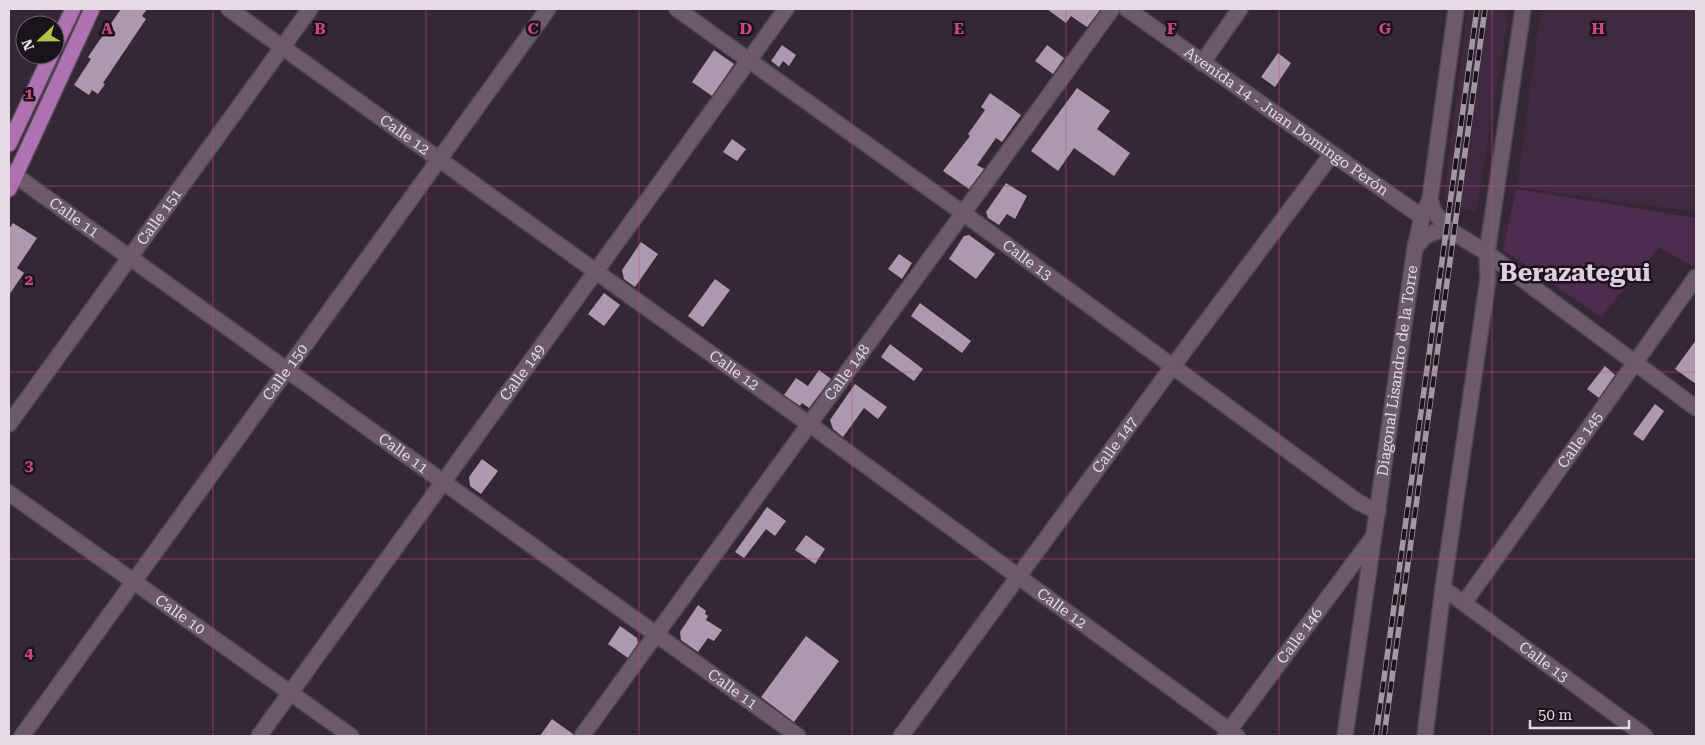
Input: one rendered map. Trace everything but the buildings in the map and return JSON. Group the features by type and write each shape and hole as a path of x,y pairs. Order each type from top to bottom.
{"main road":[{"path":"65,25 73,9"},
{"path":"9,190 12,173 92,9"},
{"path":"9,144 46,65"}],"street":[{"name":"Calle 12","path":"229,9 809,424 1018,576 1230,734"},
{"name":"Calle 151","path":"9,424 310,9"},
{"name":"Calle 150","path":"22,736 548,9"},
{"name":"Calle 13","path":"676,9 963,213 1358,502 1378,512"},
{"name":"Calle 149","path":"259,736 597,273 786,9"},
{"name":"Calle 148","path":"582,736 1112,9"},
{"name":"Avenida 14 - Juan Domingo Perón","path":"1127,9 1422,217"},
{"path":"1202,63 1240,9"},
{"name":"Diagonal Lisandro de la Torre","path":"1345,736 1415,248 1422,217 1430,199 1456,9"},
{"path":"1425,736 1443,588 1488,279 1487,253 1523,9"},
{"name":"Calle 147","path":"901,736 1173,366 1332,154"},
{"name":"Calle 11","path":"12,173 442,483 798,736"},
{"path":"1430,199 1436,216 1446,228 1487,253 1696,408"},
{"path":"1415,248 1425,236 1446,228"},
{"name":"Calle 145","path":"1464,603 1696,276"},
{"name":"Calle 10","path":"9,493 351,736"},
{"path":"1354,736 1364,670 1374,536"},
{"name":"Calle 146","path":"1230,734 1374,536"},
{"name":"Calle 13","path":"1443,588 1645,736"}],"shaded area":[{"path":"1468,9 1509,9 1476,212 1447,204 1444,197"},
{"path":"1541,9 1696,9 1696,212 1517,187"},
{"path":"1516,189 1696,218 1696,263 1694,267 1659,247 1601,317 1503,250"}],"railway":[{"path":"1376,736 1477,9"},
{"path":"1384,736 1485,9"}],"district":[{"name":"Berazategui","path":"1575,272"}]}
